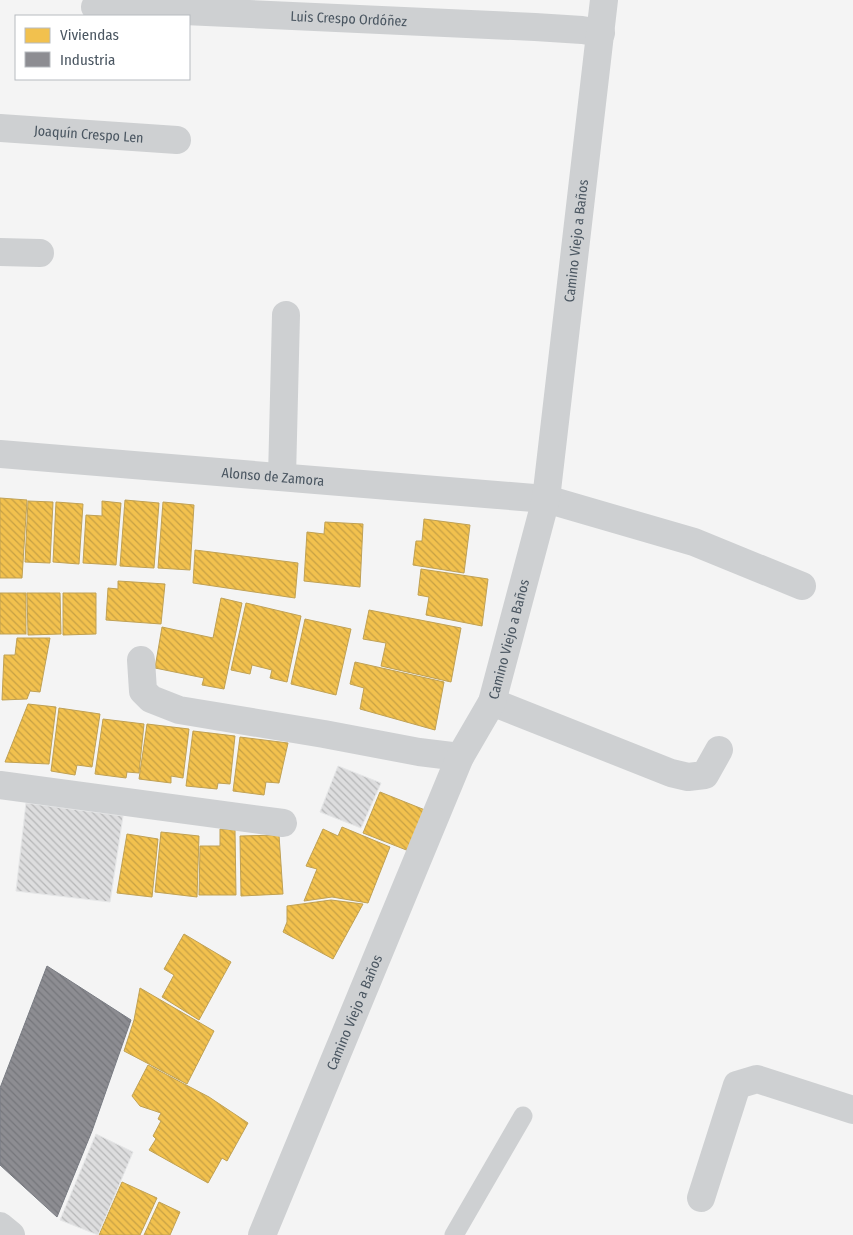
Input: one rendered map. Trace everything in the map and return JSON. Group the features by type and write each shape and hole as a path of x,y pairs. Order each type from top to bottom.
{"street":[{"name":"Camino Viejo a Baños","path":"262,1235 460,757 492,702 546,498 604,0"},
{"name":"Luis Crespo Ordóñez","path":"95,7 535,27 601,33"},
{"name":"Joaquín Crespo Len","path":"0,128 177,140"},
{"path":"0,252 40,253"},
{"path":"282,477 286,315"},
{"name":"Alonso de Zamora","path":"0,454 546,498 694,542 802,586"},
{"path":"140,660 143,691 151,699 179,710 419,752 460,757"},
{"path":"492,702 688,777 706,775 719,750"},
{"path":"0,785 282,822"},
{"path":"701,1198 738,1085 757,1078 853,1110"},
{"path":"0,1226 11,1235"}],"lane":[{"path":"454,1235 523,1116"}],"building: Viviendas":[{"path":"0,498 27,500 22,578 0,578"},
{"path":"125,500 159,503 154,568 120,566"},
{"path":"28,501 53,502 50,563 25,562"},
{"path":"102,501 121,503 116,565 83,563 86,515 102,516"},
{"path":"56,502 83,504 79,564 53,562"},
{"path":"163,502 194,505 190,570 158,568"},
{"path":"424,519 470,525 464,573 413,565 416,541 422,541"},
{"path":"325,522 363,524 360,587 304,581 307,532 324,534"},
{"path":"195,550 298,563 295,598 193,583"},
{"path":"421,569 488,579 482,626 426,615 429,597 418,595"},
{"path":"118,581 165,584 161,624 106,620 108,588 118,589"},
{"path":"0,593 26,593 26,634 0,634"},
{"path":"27,593 60,593 61,634 28,635"},
{"path":"63,593 96,593 96,634 63,635"},
{"path":"221,598 242,603 224,689 202,685 204,678 155,668 162,627 213,638"},
{"path":"246,603 301,616 287,682 270,678 272,670 252,665 250,674 231,670"},
{"path":"369,610 461,628 451,682 381,666 386,643 363,639"},
{"path":"305,619 351,629 336,695 291,684"},
{"path":"17,638 50,638 40,692 30,691 27,699 2,700 4,655 15,655"},
{"path":"355,662 444,682 435,730 360,709 364,688 350,684"},
{"path":"28,704 56,707 49,764 5,762"},
{"path":"59,708 100,714 92,767 77,765 75,775 51,771"},
{"path":"103,719 144,724 139,773 127,772 126,778 95,774"},
{"path":"147,724 189,729 183,778 171,776 171,783 139,779"},
{"path":"193,731 235,736 230,784 218,783 217,789 186,786"},
{"path":"240,737 288,743 279,783 266,782 264,795 233,791"},
{"path":"380,792 430,812 414,853 363,833"},
{"path":"342,827 390,847 368,903 332,897 304,901 317,869 306,866 323,829 338,836"},
{"path":"220,829 235,830 236,895 199,895 200,846 220,846"},
{"path":"161,832 199,836 197,897 155,892"},
{"path":"127,834 158,839 152,897 117,893"},
{"path":"279,835 283,894 241,896 240,836"},
{"path":"331,900 363,904 333,959 283,932 287,922 287,906"},
{"path":"184,934 231,962 199,1020 162,997 174,975 164,969"},
{"path":"140,988 214,1031 187,1084 124,1051 134,1020"},
{"path":"148,1065 209,1097 248,1123 227,1161 222,1158 208,1183 149,1150 156,1139 153,1136 161,1121 158,1119 161,1113 140,1106 132,1096"},
{"path":"122,1182 157,1198 140,1235 99,1235"},
{"path":"159,1202 180,1212 170,1235 144,1235"}],"building: Industria":[{"path":"47,966 131,1020 92,1131 57,1217 0,1165 0,1088"}],"building: Otros":[{"path":"338,766 381,783 361,828 320,812"},
{"path":"26,803 123,816 110,902 16,891"},
{"path":"96,1134 133,1152 98,1235 60,1220"}]}
